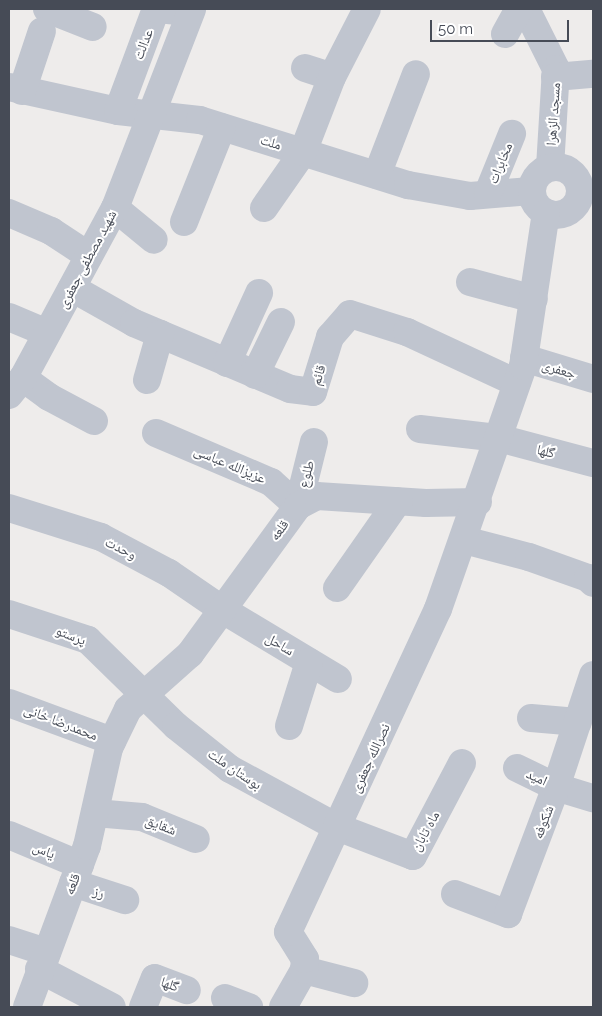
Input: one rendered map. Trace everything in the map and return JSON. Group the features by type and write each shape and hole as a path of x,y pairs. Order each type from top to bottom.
{"street":[{"name":"عدالت","path":"118,111 156,9 191,10"},
{"path":"264,208 303,152 332,77 367,9"},
{"path":"504,34 520,9"},
{"name":"مسجد الزهرا","path":"526,9 556,69 550,166"},
{"path":"152,115 191,10"},
{"path":"15,89 45,20 93,27"},
{"path":"306,68 332,77"},
{"path":"377,175 416,74"},
{"path":"555,77 593,74"},
{"name":"ملت","path":"15,89 118,111 200,120 408,185 470,196 488,193 531,191"},
{"name":"شهید مصطفی جعفری","path":"16,386 115,208 152,115"},
{"path":"184,222 222,127"},
{"name":"مخابرات","path":"488,193 512,134"},
{"path":"550,166 565,168 576,178 587,194 569,211 558,215 546,214 535,204 531,191 536,175 550,166"},
{"path":"115,208 154,240"},
{"path":"9,213 51,231 89,256"},
{"path":"478,502 521,371 534,299 546,214"},
{"path":"470,282 534,299"},
{"name":"قائم","path":"72,288 160,334 290,389 313,392 330,337 350,314 521,371"},
{"path":"227,363 259,293"},
{"path":"9,318 47,333"},
{"path":"255,375 281,322"},
{"path":"147,380 160,334"},
{"name":"جعفری","path":"521,371 593,380"},
{"path":"16,386 49,397 94,421"},
{"name":"گلها","path":"420,429 499,438 593,463"},
{"name":"عزیزالله عباسی","path":"156,433 271,482 298,506"},
{"name":"طلوع","path":"298,506 314,442"},
{"name":"قلعه","path":"27,1007 76,874 95,813 112,742 128,709 190,654 298,506 318,496 398,501 478,502"},
{"path":"338,588 398,501"},
{"name":"نصرالله جعفری","path":"304,970 305,959 288,932 438,609 478,502"},
{"name":"وحدت","path":"9,508 101,537 169,573 223,610"},
{"path":"464,540 529,557 588,578 593,584"},
{"name":"ساحل","path":"223,610 338,679"},
{"name":"پرستو","path":"9,614 88,640 119,673 145,693"},
{"path":"289,726 309,662"},
{"name":"شکوفه","path":"455,894 508,914 556,787 593,677"},
{"name":"بوستان ملت","path":"145,693 176,726 230,769 337,827"},
{"name":"محمدرضا خانی","path":"9,703 112,742"},
{"path":"531,718 578,722"},
{"name":"ماه تابان","path":"337,827 413,856 462,763"},
{"name":"امید","path":"517,768 556,787"},
{"path":"556,787 593,798"},
{"name":"شقایق","path":"95,813 142,817 196,840"},
{"name":"یاس","path":"9,835 76,874"},
{"name":"رز","path":"76,874 126,900"},
{"path":"9,940 43,960 112,1007"},
{"path":"283,1007 304,970 354,983"},
{"name":"گلها","path":"143,1007 154,978 187,990"}]}
